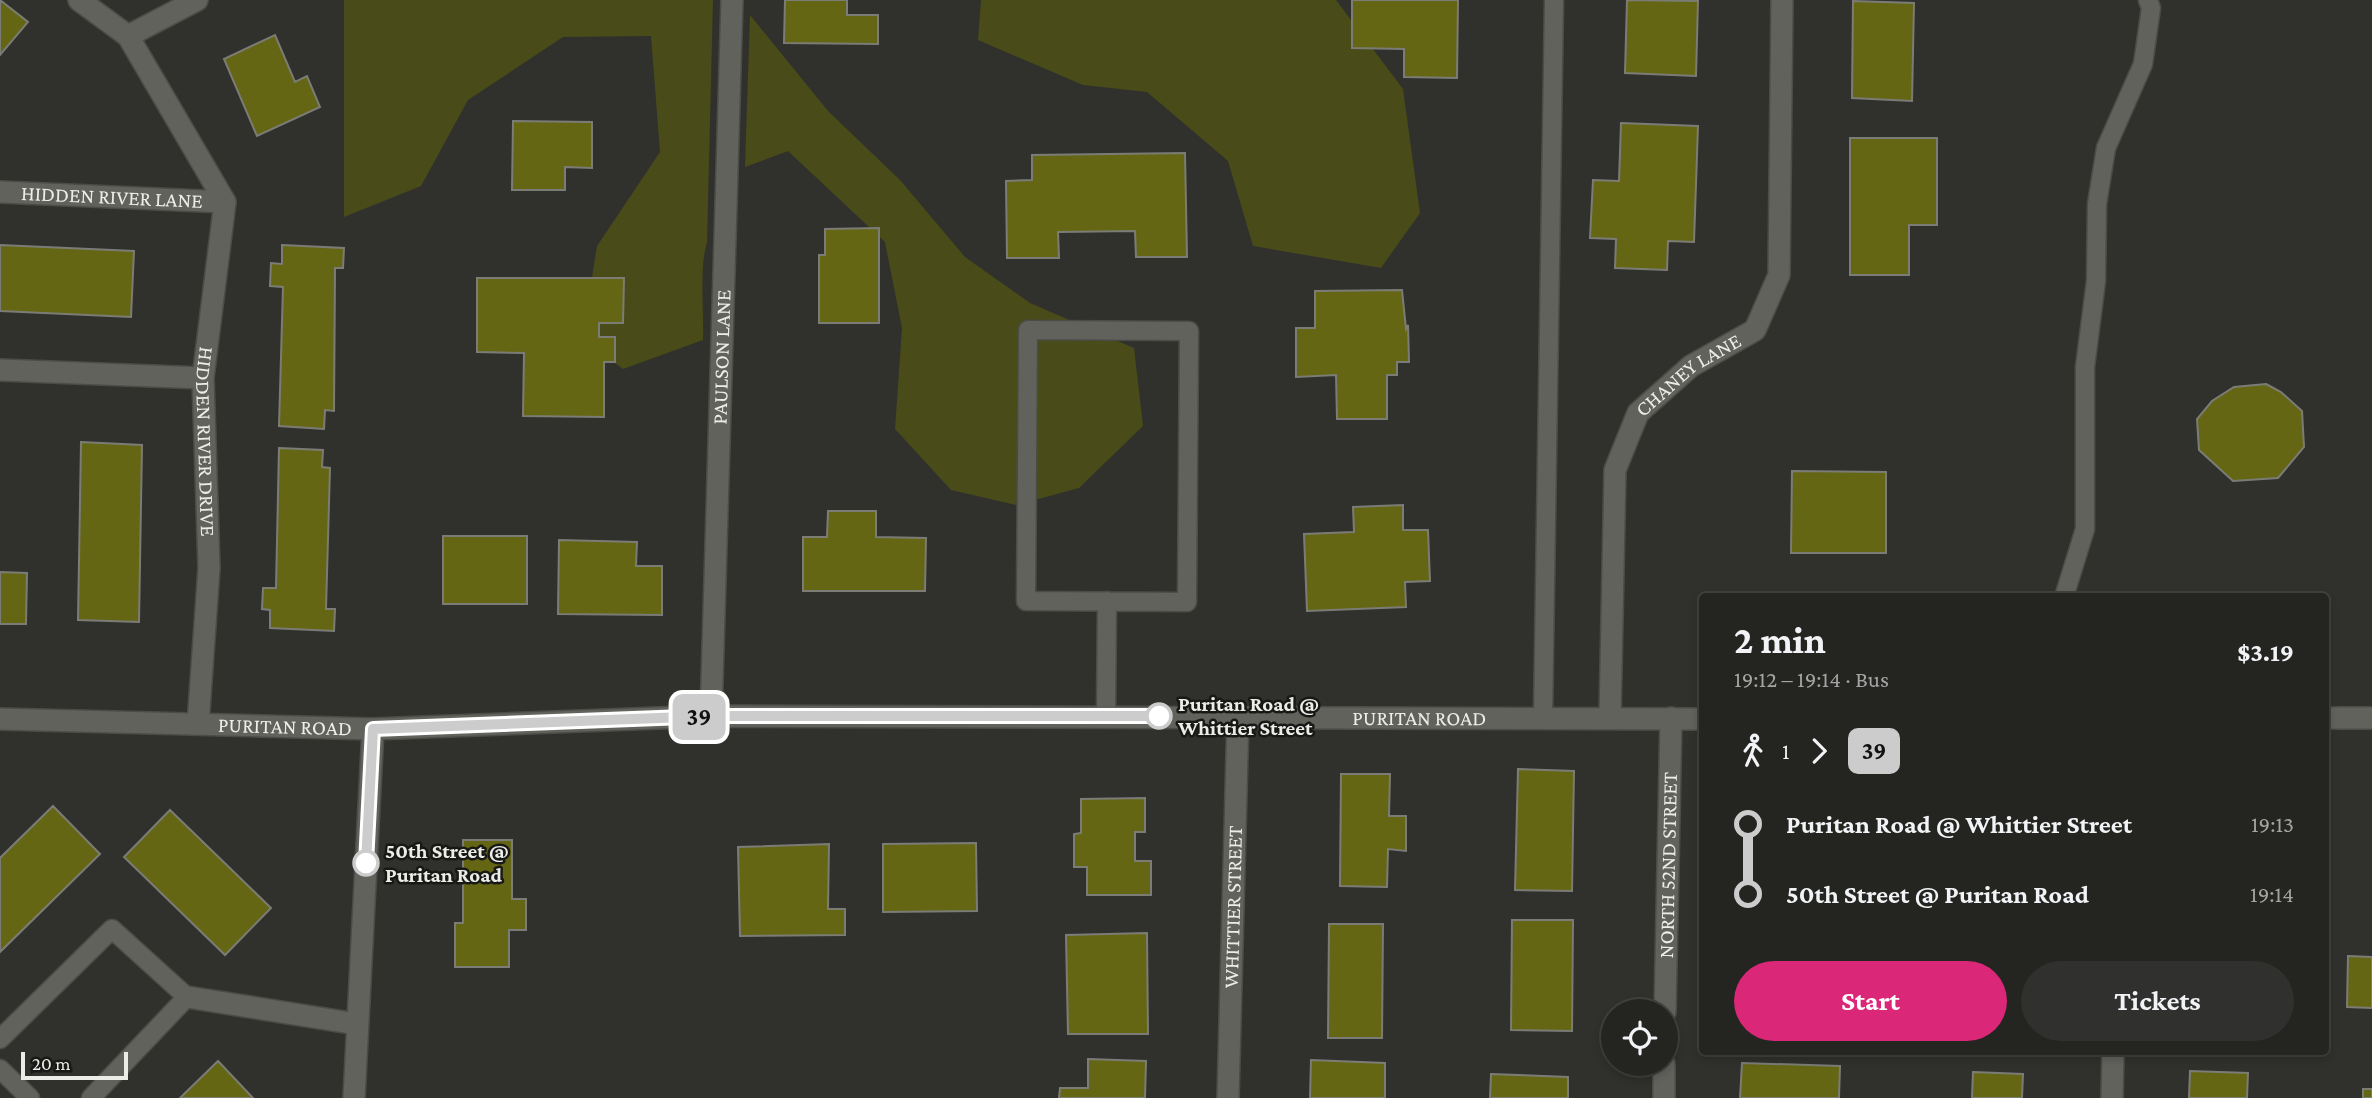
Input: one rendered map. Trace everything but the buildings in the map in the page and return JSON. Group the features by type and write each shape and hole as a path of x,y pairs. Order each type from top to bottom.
{"street":[{"path":"79,0 128,36 225,202"},
{"path":"128,36 197,0"},
{"name":"PAULSON LANE","path":"711,716 732,0"},
{"name":"CHANEY LANE","path":"1610,718 1615,470 1638,413 1691,366 1755,330 1779,275 1782,0"},
{"name":"HIDDEN RIVER LANE","path":"0,192 225,202"},
{"name":"HIDDEN RIVER DRIVE","path":"198,724 209,568 203,378 225,202"},
{"path":"0,370 203,378"},
{"name":"PURITAN ROAD","path":"0,719 373,729 711,716 1699,719"},
{"name":"WHITTIER STREET","path":"1228,1098 1238,716"},
{"name":"NORTH 52ND STREET","path":"1665,999 1671,718"},
{"path":"2329,718 2372,718"},
{"path":"354,1098 373,729"},
{"path":"187,997 357,1024"},
{"path":"2112,1098 2113,1055"},
{"path":"1664,1076 1664,1098"}],"lane":[{"path":"1543,717 1554,0"},
{"path":"2065,593 2085,528 2085,366 2096,281 2097,204 2106,148 2143,64 2151,8 2148,0"},
{"path":"1028,330 1189,331 1187,602 1107,601 1026,601 1028,330"},
{"path":"1106,716 1107,601"},
{"path":"0,1039 112,929 187,997 90,1098"},
{"path":"0,1069 30,1098"}],"shaded area":[{"path":"344,0 713,0 707,242 702,277 703,340 623,369 582,339 597,246 660,152 651,36 563,37 468,100 421,186 344,217"},
{"path":"981,0 1336,0 1403,89 1420,213 1381,268 1253,246 1228,161 1147,92 1083,85 978,40"},
{"path":"750,15 828,111 900,180 965,257 1030,303 1134,348 1143,426 1079,488 1016,505 951,490 895,429 902,328 885,242 788,151 745,167"}],"bus line":[{"name":"39","path":"366,863 373,729 711,716 1159,716"}],"place":[{"name":"Puritan Road @ Whittier Street","path":"1159,716"},
{"name":"50th Street @ Puritan Road","path":"366,863"}]}
